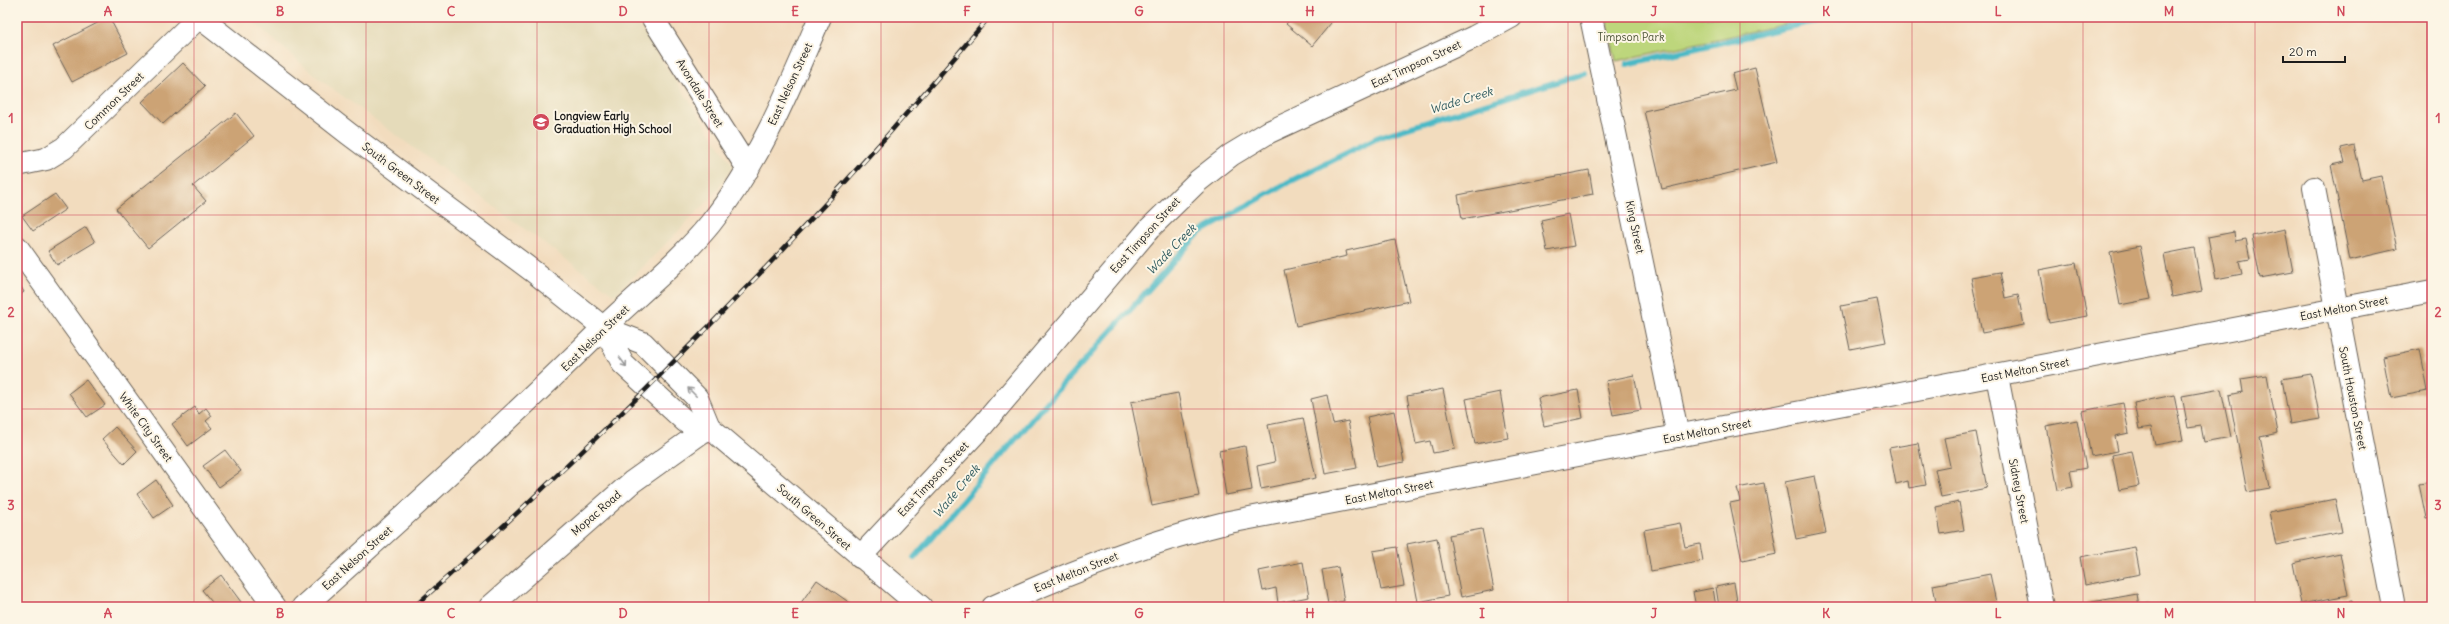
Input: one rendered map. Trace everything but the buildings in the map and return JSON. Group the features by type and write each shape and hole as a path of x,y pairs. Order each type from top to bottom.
{"street":[{"name":"Common Street","path":"17,165 46,159 64,148 199,17"},
{"name":"South Green Street","path":"199,17 349,134 534,272 604,328 644,343 698,398 709,427"},
{"name":"Avondale Street","path":"652,17 748,168"},
{"name":"East Nelson Street","path":"303,607 534,396 693,243 710,224 748,168 788,93 820,17"},
{"name":"East Timpson Street","path":"860,557 983,425 1150,228 1198,181 1231,156 1269,132 1474,38 1511,17"},
{"name":"King Street","path":"1591,17 1678,436"},
{"name":"South Houston Street","path":"2314,188 2394,607"},
{"name":"White City Street","path":"17,247 275,607"},
{"name":"East Melton Street","path":"993,607 1097,562 1208,528 2432,291"},
{"name":"South Green Street","path":"604,328 623,364 686,422 709,427 860,557 921,607"},
{"name":"Sidney Street","path":"1997,376 2042,607"},
{"name":"Mopac Road","path":"490,607 632,482 709,427"}],"shaded area":[{"name":"Longview Early Graduation High School","path":"248,17 633,17 733,166 712,197 615,295 318,78"}],"green space":[{"name":"Timpson Park","path":"1606,17 1818,17 1616,61"}],"waterway":[{"name":"Wade Creek","path":"1627,64 1806,23 1844,17"},
{"name":"Wade Creek","path":"914,558 1042,408 1199,233 1287,183 1379,137 1585,73"}],"railway":[{"path":"414,607 566,467 640,396 712,323 784,249 854,173 989,17"}],"place":[{"name":"Longview Early Graduation High School","path":"541,122"}]}
